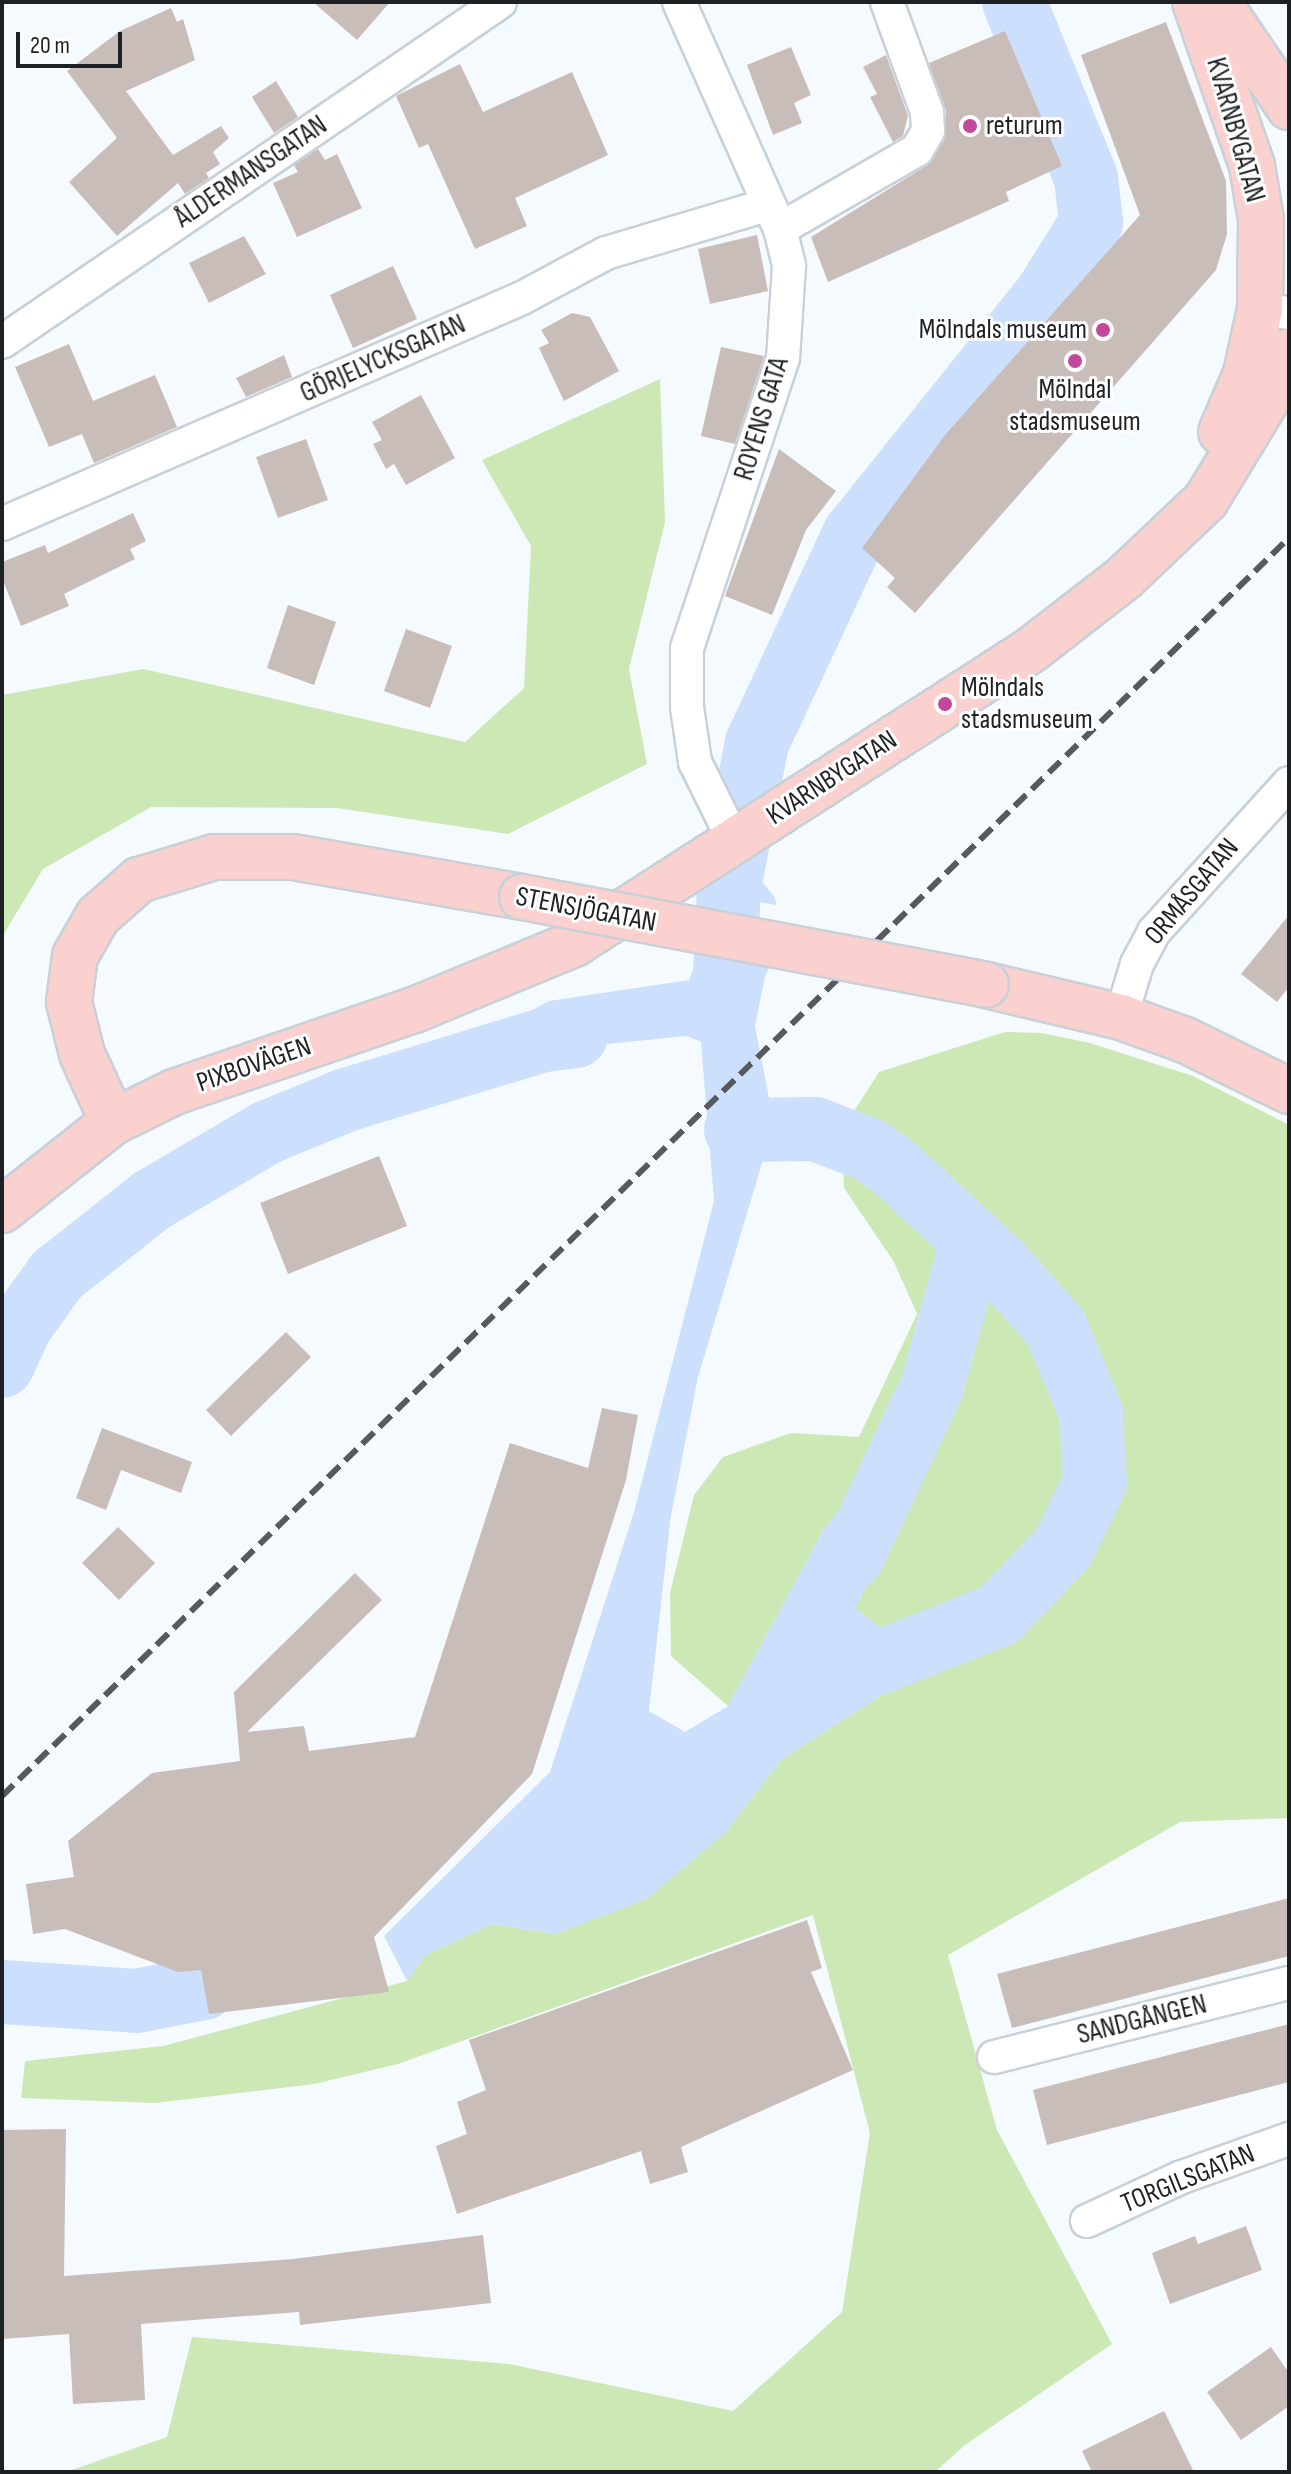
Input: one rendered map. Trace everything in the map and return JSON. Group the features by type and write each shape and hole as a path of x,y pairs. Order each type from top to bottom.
{"street":[{"name":"ÅLDERMANSGATAN","path":"2,342 500,2"},
{"name":"ROYENS GATA","path":"679,2 773,217 789,266 783,358 687,649 687,707 695,762 709,793 723,848"},
{"name":"GÖRJELYCKSGATAN","path":"2,524 522,298 606,253 773,217 917,150 928,131 927,112 887,2"},
{"name":"KVARNBYGATAN","path":"1125,577 1221,432 1275,311 1252,166 1195,2"},
{"name":"KVARNBYGATAN","path":"1218,2 1289,107"},
{"name":"KVARNBYGATAN","path":"530,966 574,944 1031,650 1125,577 1206,500 1276,385 1289,351"},
{"name":"ORMÅSGATAN","path":"1121,1017 1137,964 1154,932 1289,783"},
{"name":"STENSJÖGATAN","path":"113,1122 82,1054 69,1002 75,956 98,916 139,880 214,857 293,857 370,867 986,985 1121,1017 1185,1040 1289,1091"},
{"name":"PIXBOVÄGEN","path":"2,1210 113,1122 174,1092 530,966"},
{"name":"SANDGÅNGEN","path":"994,2057 1289,1983"},
{"name":"TORGILSGATAN","path":"1087,2221 1182,2177 1289,2139"}],"green space":[{"path":"660,379 665,522 629,669 647,764 508,834 337,808 151,807 43,869 2,937 2,695 143,669 465,742 524,688 531,546 482,460"},
{"path":"1005,1032 1042,1033 1090,1043 1193,1076 1289,1125 1289,1818 1180,1822 948,1955 997,2130 1112,2344 965,2445 935,2472 66,2472 167,2437 192,2337 509,2364 733,2411 842,2312 870,2133 813,1915 398,2064 314,2084 155,2103 21,2098 25,2061 163,2046 407,1981 425,1955 492,1924 556,1934 726,1832 781,1760 896,1686 914,1654 854,1608 893,1539 825,1527 728,1706 671,1656 670,1593 694,1495 723,1457 791,1433 859,1437 917,1314 894,1262 844,1188 842,1130 879,1072"}],"water":[{"path":"742,875 760,880 774,896 786,932 765,976 755,1026 772,1113 762,1163 698,1377 671,1515 649,1711 685,1732 728,1706 825,1527 877,1467 904,1486 893,1539 855,1608 914,1654 896,1686 781,1760 726,1832 647,1899 556,1934 492,1924 426,1955 407,1981 384,1936 550,1772 634,1512 714,1201 701,1042 687,1036 597,1045 512,1071 474,1041 549,1001 689,980 724,887"}],"pier":[{"path":"717,895 782,906 790,932 696,951"}],"building":[{"path":"313,2 390,2 357,40"},
{"path":"171,8 177,22 183,19 195,60 126,91 173,155 221,126 229,138 213,152 220,164 206,173 209,178 185,194 178,183 117,236 69,182 117,138 67,71 120,31"},
{"name":"Mölndal stadsmuseum","path":"1166,22 1226,181 1227,234 1216,270 915,613 887,587 895,578 862,548 945,435 1140,215 1081,55"},
{"path":"1005,31 1062,166 1006,192 1009,201 828,282 811,237 926,166 944,141 946,111 929,63"},
{"path":"791,47 811,95 794,103 802,123 773,135 747,65"},
{"path":"886,55 908,116 903,136 893,142 870,97 877,94 863,67"},
{"path":"460,64 483,112 572,72 608,155 515,198 527,226 475,249 428,144 419,148 396,96"},
{"path":"276,81 298,117 274,133 252,97"},
{"path":"318,149 325,160 337,154 362,208 297,237 273,183 298,172 294,165"},
{"path":"757,235 768,291 710,304 698,249"},
{"path":"244,236 266,274 209,303 189,263"},
{"path":"393,266 417,319 353,348 330,295"},
{"path":"572,313 590,317 619,371 564,401 539,348 549,343 541,330"},
{"path":"69,344 93,401 155,375 177,427 94,463 82,434 49,447 15,367"},
{"path":"721,347 764,356 735,444 701,436"},
{"path":"284,355 292,377 246,397 236,378"},
{"path":"421,395 455,458 406,485 394,464 386,469 373,444 382,440 372,422"},
{"path":"306,439 328,500 278,518 256,457"},
{"path":"779,449 836,491 806,530 772,615 725,596"},
{"path":"133,513 146,541 130,549 135,559 64,594 69,606 21,626 2,578 2,562 45,545 48,553"},
{"path":"288,605 336,622 314,685 267,668"},
{"path":"406,629 452,646 430,708 384,691"},
{"path":"1289,915 1289,987 1277,1002 1241,974"},
{"path":"379,1156 407,1226 288,1274 260,1203"},
{"path":"286,1332 311,1357 231,1436 206,1410"},
{"path":"602,1408 638,1415 626,1480 532,1774 374,1937 389,1992 209,2014 201,1970 178,1972 65,1929 33,1934 26,1884 74,1877 68,1841 152,1773 240,1761 234,1692 355,1573 382,1600 247,1732 304,1726 309,1751 415,1737 510,1443 588,1468"},
{"path":"102,1428 192,1462 181,1493 121,1470 106,1510 76,1498"},
{"path":"118,1527 155,1563 119,1600 82,1563"},
{"path":"1289,1898 1289,1956 1012,2028 997,1974"},
{"path":"807,1920 822,1968 811,1972 853,2070 681,2147 688,2172 650,2184 641,2151 457,2214 436,2146 467,2134 457,2102 486,2090 469,2040"},
{"path":"1289,2024 1289,2082 1047,2145 1033,2090"},
{"path":"66,2129 64,2276 293,2259 483,2235 491,2303 300,2325 299,2312 141,2324 145,2400 73,2404 69,2334 2,2339 2,2130"},
{"path":"1246,2226 1262,2270 1170,2304 1152,2253 1195,2236 1198,2244"},
{"path":"1271,2347 1289,2373 1289,2406 1241,2440 1207,2392"},
{"path":"1164,2411 1194,2472 1092,2472 1082,2451"}],"waterway":[{"path":"725,973 729,888 757,743 854,535 1045,297 1091,223 1086,178 1014,2"},
{"path":"2,1366 21,1325 57,1275 152,1200 268,1132 346,1100 544,1040 576,1036"},
{"path":"736,1130 815,1129 870,1150 895,1168 999,1264 1056,1328 1091,1413 1095,1482 1063,1548 999,1615 826,1683"},
{"path":"852,1557 932,1387 972,1242"},
{"path":"2,1992 136,2001 204,1988"}],"railway":[{"path":"2,1796 1289,538"}],"place":[{"name":"returum","path":"970,126"},
{"name":"Mölndals museum","path":"1103,330"},
{"name":"Mölndal stadsmuseum","path":"1075,361"},
{"name":"Mölndals stadsmuseum","path":"945,704"}]}
